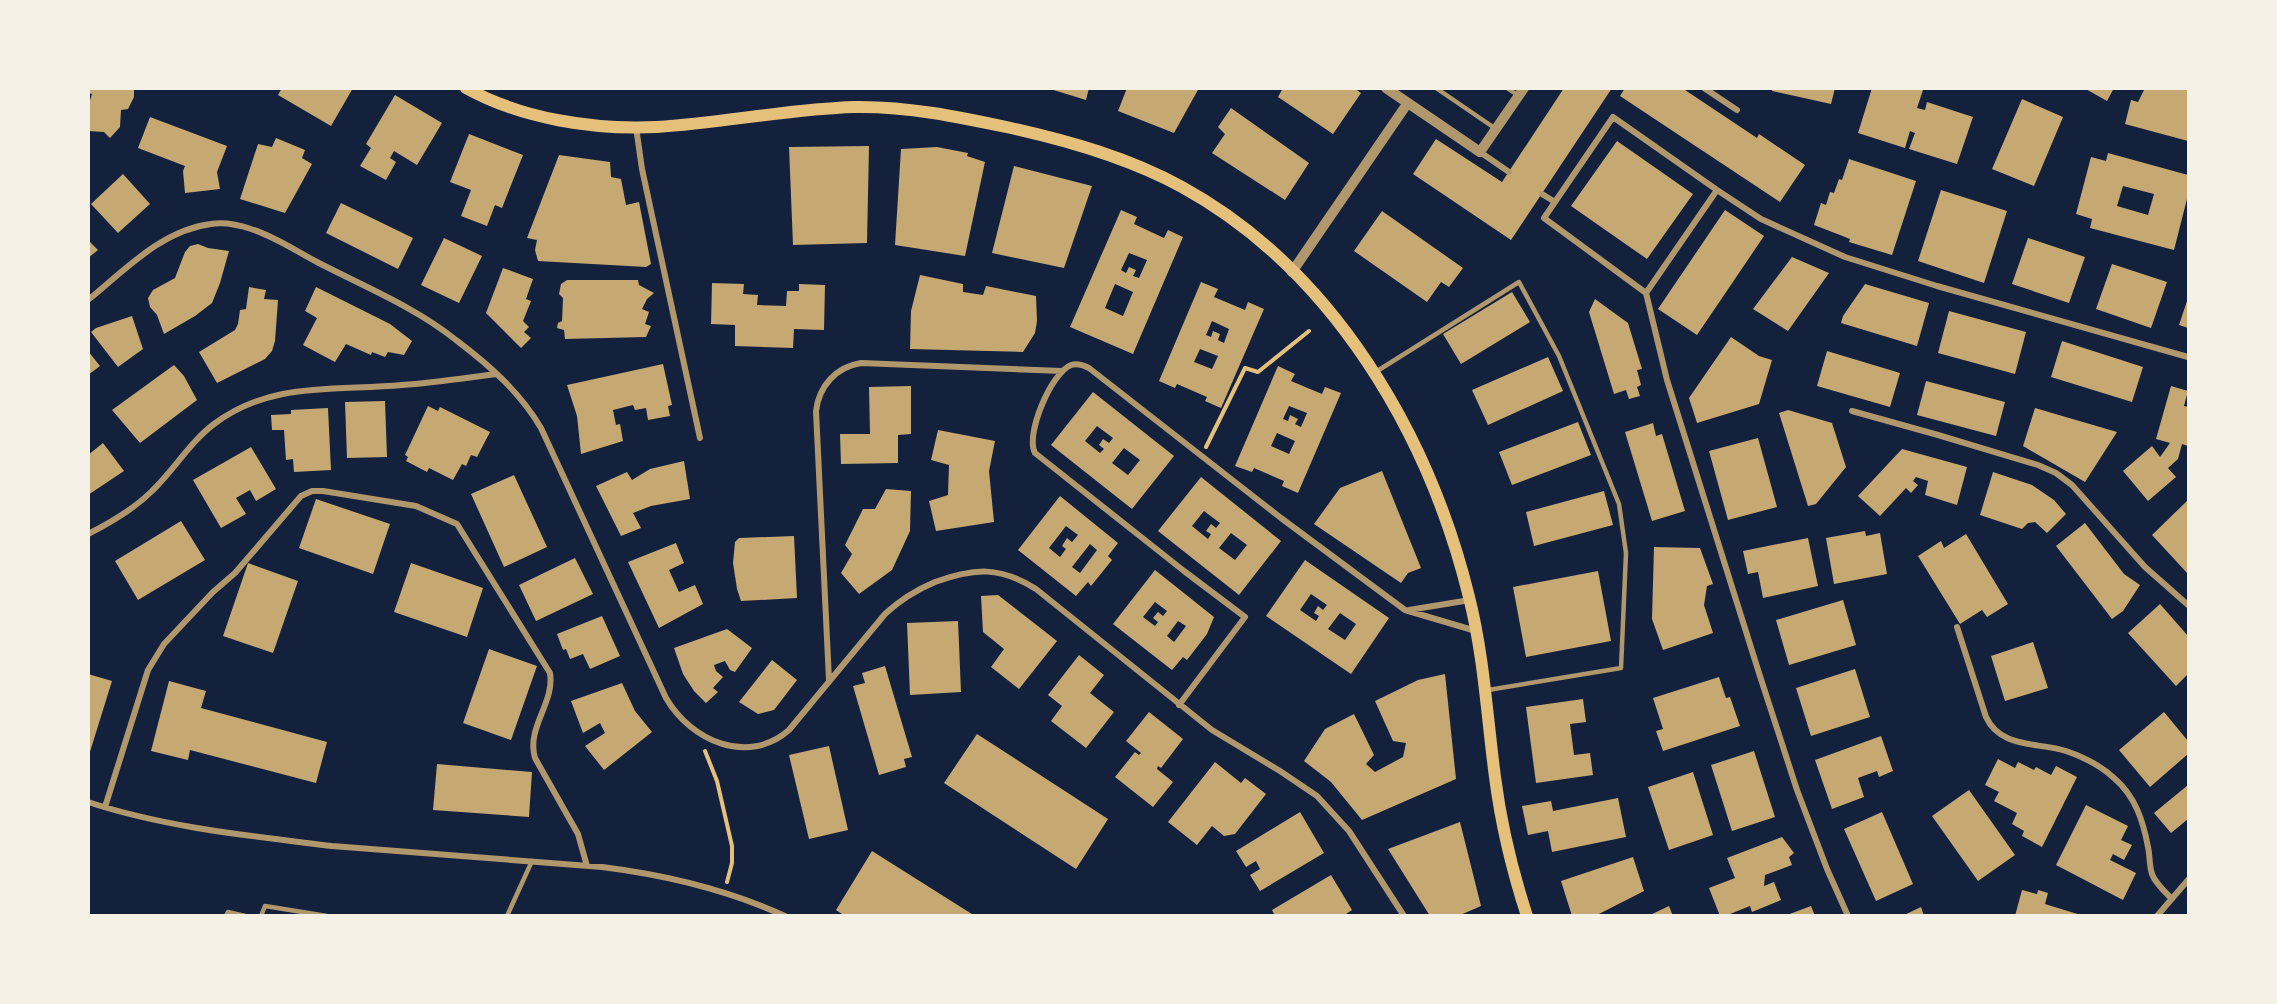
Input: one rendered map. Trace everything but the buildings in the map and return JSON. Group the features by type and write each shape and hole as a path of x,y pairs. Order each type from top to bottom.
{"main road":[{"path":"466,88 492,101 538,116 601,126 676,125 797,110 865,107 919,111 1010,128 1101,152 1171,181 1201,198 1239,225 1292,272 1330,313 1374,373 1411,438 1434,486 1452,536 1477,632 1500,812 1506,842 1527,915"}],"street":[{"path":"1386,88 1509,172"},
{"path":"1704,88 1737,110"},
{"path":"1480,152 1521,92"},
{"path":"1292,272 1407,104"},
{"path":"1848,915 1808,819 1759,673 1667,380 1646,293 1544,218 1613,117 1761,219 1857,261 2188,357"},
{"path":"636,127 642,169 700,438"},
{"path":"1646,293 1717,190"},
{"path":"1542,194 1555,202"},
{"path":"88,300 134,262 179,232 214,223 235,225 257,231 420,316 455,339 497,374 524,402 541,428 666,698 677,715 708,739 731,746 753,748 766,745 789,730 885,614 904,598 954,575 977,570 992,571 1014,577 1036,589 1179,705 1226,740 1280,771 1317,796 1349,831 1404,915"},
{"path":"829,681 817,401 829,380 840,370 861,363 1062,371 1076,364 1089,368 1405,610 1477,632"},
{"path":"1062,371 1047,396 1033,428 1031,443 1035,453 1245,617 1179,705"},
{"path":"88,534 114,520 153,490 213,424 269,396 304,390 402,385 497,374"},
{"path":"1852,411 2038,465 2056,473 2079,492 2145,567 2188,605"},
{"path":"105,807 148,670 164,644 213,592 235,573 301,496 312,490 323,491 416,506 457,524 550,673 552,683 533,735 533,751 578,834 586,866"},
{"path":"1405,610 1470,600"},
{"path":"1957,627 1986,717 1994,729 2006,738 2017,742 2072,753 2114,778 2131,798 2139,812 2148,847 2151,874 2172,899"},
{"path":"88,802 185,825 332,846 532,861 666,876 723,891 785,915"},
{"path":"2159,913 2188,883"}],"lane":[{"path":"1437,88 1496,129"},
{"path":"1507,88 1521,92"},
{"path":"1374,373 1519,282 1559,356 1619,504 1626,553 1621,669 1485,690"},
{"path":"507,915 532,861"},
{"path":"261,915 264,906 327,915"},
{"path":"226,915 228,912 245,915"}],"path":[{"path":"1202,456 1245,368 1258,372 1310,331"},
{"path":"698,733 717,782 732,846 732,863 723,891"}]}
